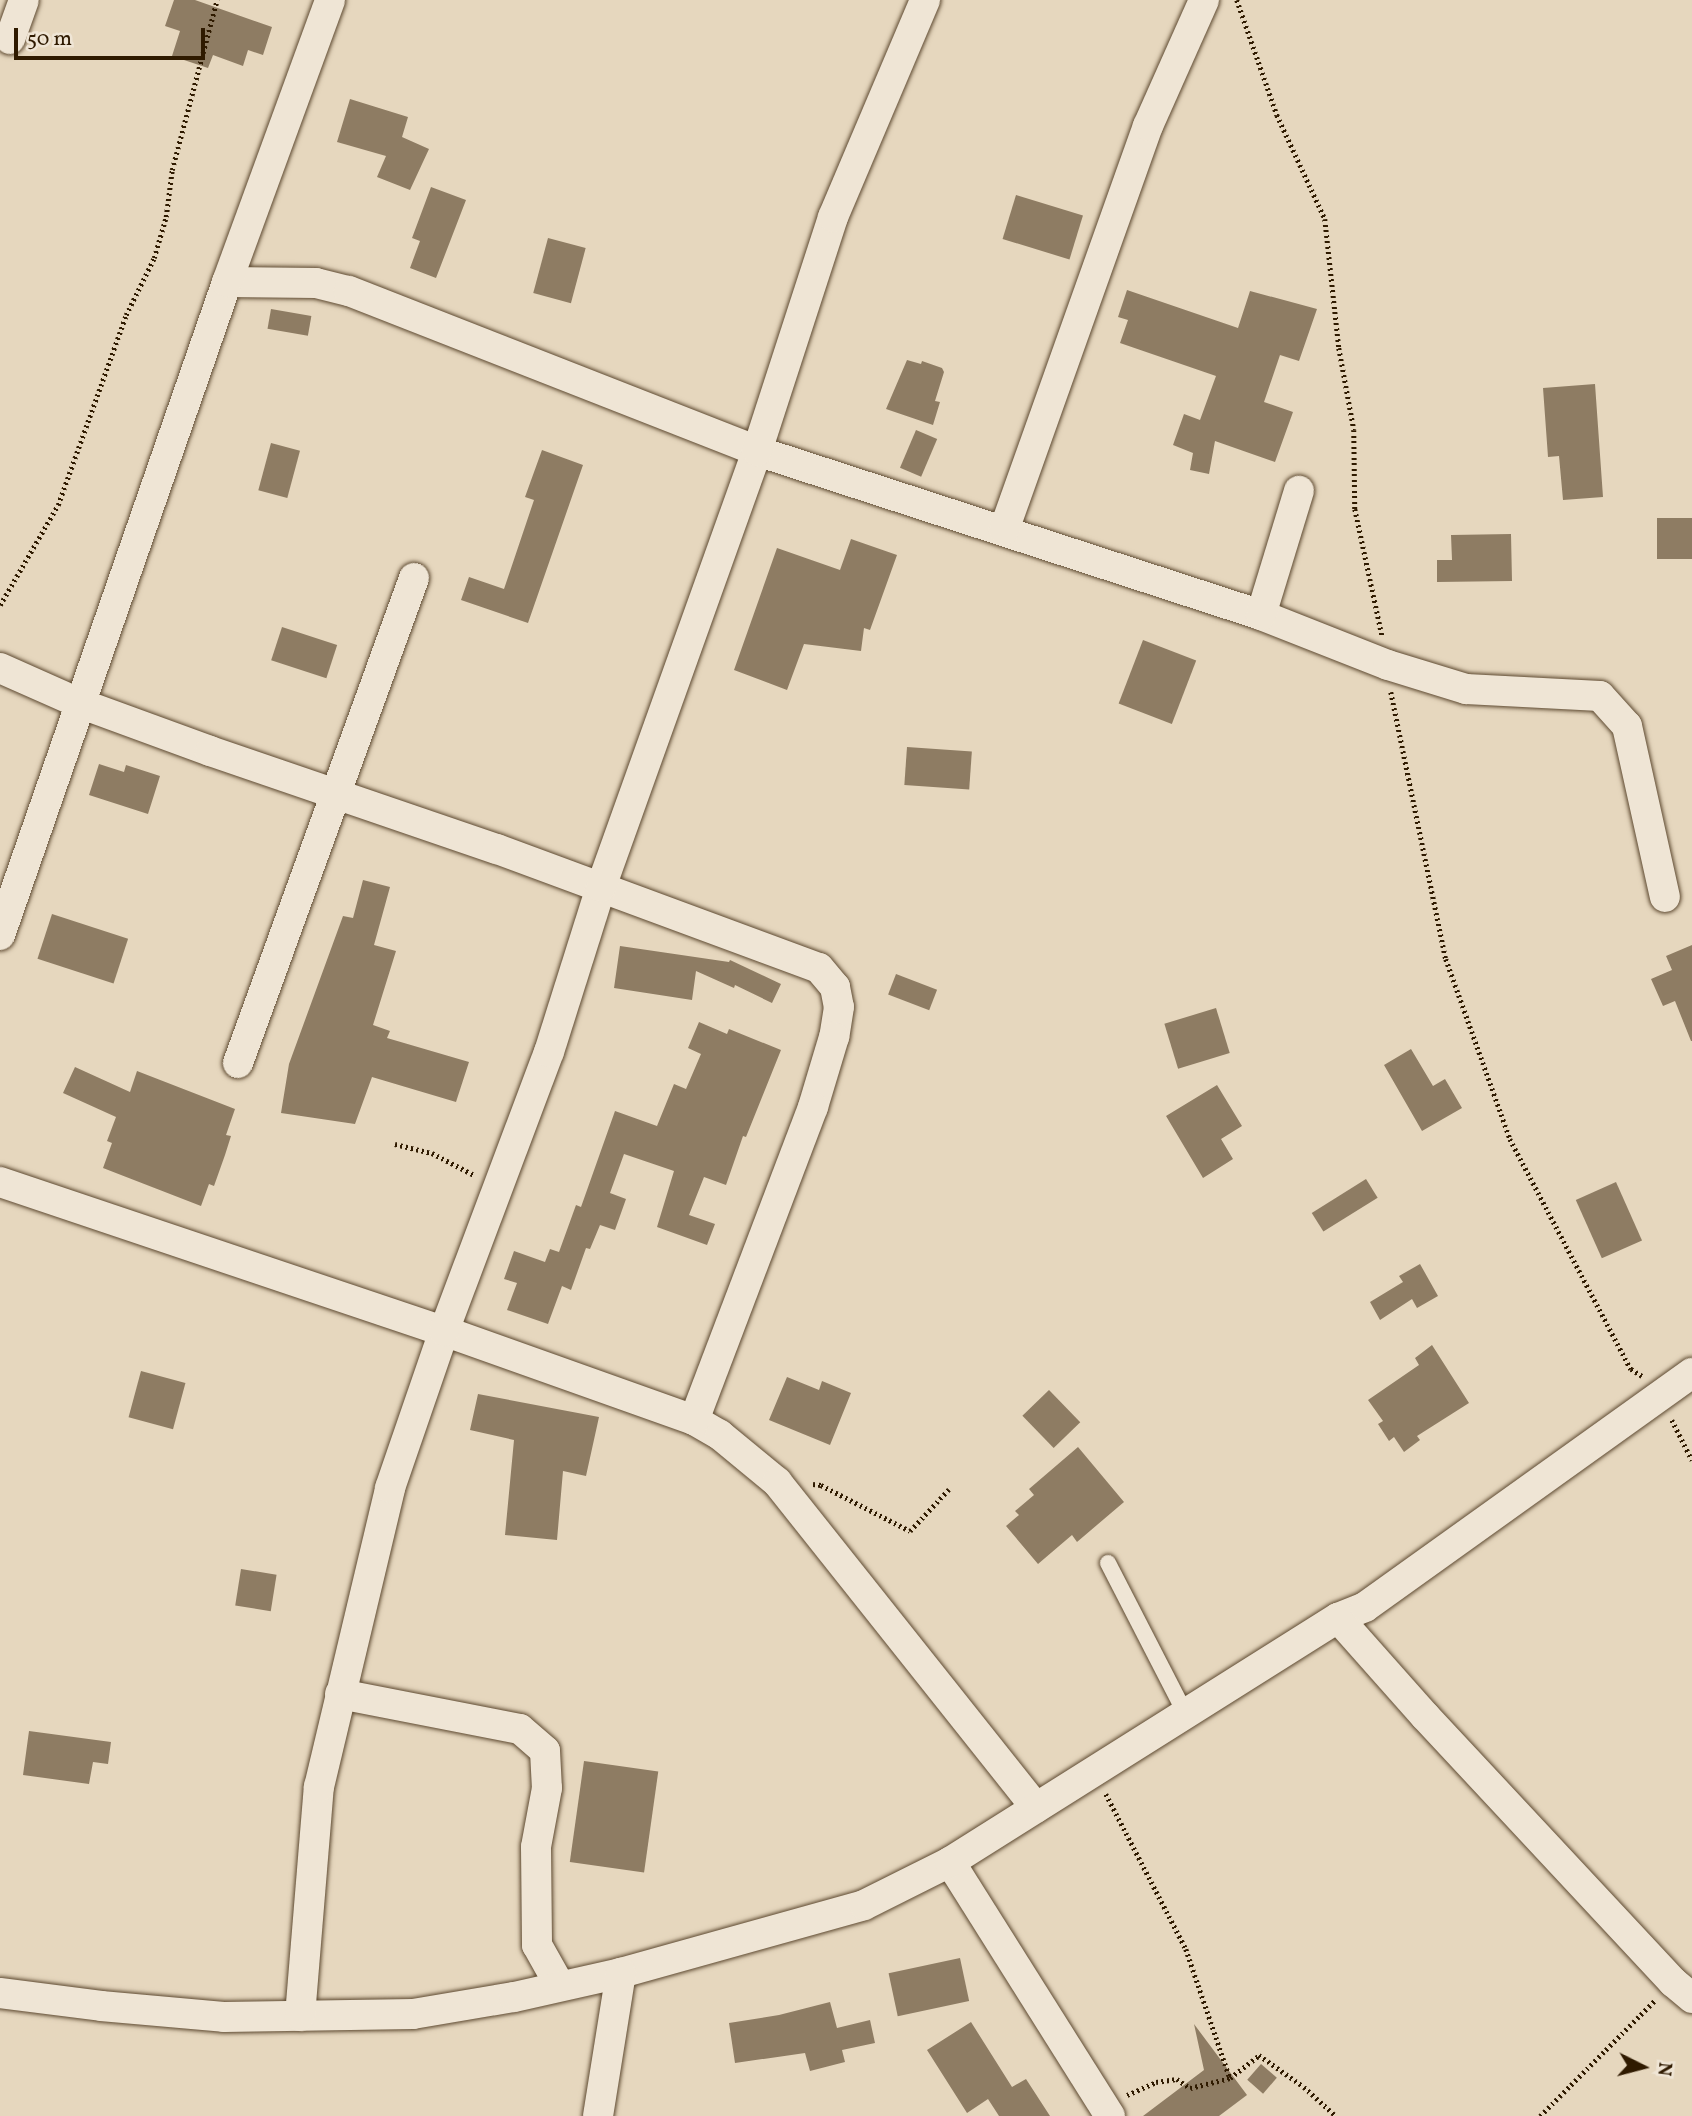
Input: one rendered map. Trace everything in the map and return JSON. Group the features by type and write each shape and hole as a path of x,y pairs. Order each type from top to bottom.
{"street":[{"path":"10,39 24,0"},
{"path":"0,935 227,282 330,0"},
{"path":"300,2016 319,1787 390,1488 444,1331 549,1052 601,887 757,451 833,217 925,0"},
{"path":"1004,530 1148,126 1204,0"},
{"path":"227,282 316,283 349,291 757,451 1261,615 1388,665 1466,689 1600,696 1627,726 1665,897"},
{"path":"1261,615 1299,491"},
{"path":"238,1063 415,578"},
{"path":"0,668 79,703 601,887 819,968 835,987 839,1007 834,1037 813,1107 694,1420"},
{"path":"0,1182 444,1331 694,1420 720,1435 777,1482 1036,1808"},
{"path":"0,1993 101,2006 224,2017 414,2014 621,1973 864,1905 950,1862 1338,1618 1365,1607 1692,1373"},
{"path":"1338,1618 1425,1716 1683,1990"},
{"path":"340,1694 520,1728 544,1751 547,1788 536,1847 537,1945 560,1986"},
{"path":"950,1862 1107,2111"},
{"path":"598,2116 621,1973"}],"lane":[{"path":"1108,1563 1186,1715"}],"path":[{"path":"0,605 58,505 126,315 154,258 166,217 172,170 218,0"},
{"path":"1237,0 1277,115 1325,219 1339,348 1354,430 1356,509 1388,665 1395,722 1446,959 1510,1139 1631,1369 1646,1378 1658,1395 1692,1460"},
{"path":"395,1144 432,1153 473,1175 503,1177"},
{"path":"777,1482 821,1485 909,1531 950,1489"},
{"path":"1095,1772 1186,1949 1230,2077"},
{"path":"1540,2116 1683,1990"},
{"path":"1107,2111 1156,2082 1177,2078 1190,2088 1230,2077 1259,2055 1304,2087 1336,2116"}],"building":[{"path":"174,0 195,0 272,27 263,55 248,50 243,66 213,55 208,68 172,56 180,31 165,26"},
{"path":"350,99 408,117 402,137 429,149 410,190 377,177 386,156 337,142"},
{"path":"431,187 466,200 436,278 410,268 420,241 412,238"},
{"path":"1016,195 1083,215 1069,259 1003,239"},
{"path":"548,238 586,248 571,303 533,293"},
{"path":"1127,290 1238,328 1250,291 1317,309 1299,361 1280,355 1264,402 1293,412 1275,462 1215,441 1209,474 1190,470 1193,453 1173,445 1184,414 1200,420 1216,376 1120,343 1128,320 1118,317"},
{"path":"271,309 311,316 308,336 268,329"},
{"path":"907,360 921,364 922,361 942,368 944,372 935,401 940,402 933,425 886,409"},
{"path":"1595,384 1603,497 1563,500 1559,456 1548,457 1543,388"},
{"path":"916,430 937,439 921,477 900,468"},
{"path":"271,443 300,451 287,498 258,490"},
{"path":"542,450 583,465 528,623 461,600 469,577 504,589 534,500 525,497"},
{"path":"1657,518 1692,518 1692,559 1657,559"},
{"path":"1511,534 1512,581 1437,582 1437,560 1452,560 1451,535"},
{"path":"851,539 897,555 870,630 864,628 861,651 804,644 787,690 734,670 777,548 840,570"},
{"path":"282,627 337,645 326,678 271,660"},
{"path":"1143,640 1196,660 1172,724 1119,703"},
{"path":"907,747 972,752 969,789 904,785"},
{"path":"99,764 124,772 126,765 160,776 148,814 89,795"},
{"path":"363,880 390,887 374,945 396,951 373,1025 390,1031 387,1038 469,1062 456,1102 372,1077 355,1124 281,1113 289,1064 343,916 353,918"},
{"path":"52,914 128,939 114,983 37,959"},
{"path":"1692,945 1691,1041 1675,1001 1663,1006 1651,979 1672,970 1666,956"},
{"path":"620,946 729,962 730,960 781,984 772,1003 735,985 734,988 696,971 692,1000 614,988"},
{"path":"896,974 937,990 929,1010 888,995"},
{"path":"1216,1008 1230,1053 1178,1069 1164,1024"},
{"path":"699,1022 727,1034 729,1029 781,1050 746,1137 743,1136 726,1185 704,1177 689,1215 715,1224 707,1245 657,1227 674,1171 624,1154 610,1193 626,1199 615,1230 600,1225 590,1249 586,1248 571,1290 562,1286 548,1324 507,1310 517,1283 504,1279 514,1251 545,1262 550,1249 559,1252 576,1205 581,1207 615,1111 657,1126 674,1084 686,1089 701,1054 688,1048"},
{"path":"1411,1049 1433,1086 1445,1079 1462,1108 1422,1131 1384,1065"},
{"path":"75,1067 130,1092 137,1071 235,1109 226,1135 231,1136 225,1155 214,1186 209,1184 201,1206 103,1168 112,1143 107,1141 116,1117 63,1093"},
{"path":"1217,1085 1242,1126 1221,1139 1233,1159 1203,1178 1166,1116"},
{"path":"1366,1179 1378,1198 1323,1232 1312,1213"},
{"path":"1616,1182 1642,1240 1602,1258 1576,1200"},
{"path":"1420,1264 1438,1296 1417,1308 1412,1299 1380,1320 1370,1302 1403,1282 1399,1276"},
{"path":"1432,1345 1469,1403 1417,1436 1420,1440 1404,1452 1394,1437 1389,1441 1378,1424 1383,1421 1368,1400 1419,1365 1415,1358"},
{"path":"141,1371 185,1383 173,1429 129,1417"},
{"path":"787,1377 819,1390 822,1381 851,1393 830,1445 769,1420"},
{"path":"1049,1390 1080,1422 1054,1448 1022,1416"},
{"path":"478,1394 599,1417 586,1476 563,1471 557,1540 505,1535 514,1440 470,1430"},
{"path":"1078,1447 1124,1502 1077,1542 1072,1535 1038,1564 1006,1526 1019,1515 1015,1511 1034,1495 1029,1489"},
{"path":"241,1569 277,1575 271,1611 235,1606"},
{"path":"29,1731 111,1742 108,1764 93,1762 89,1784 23,1775"},
{"path":"584,1761 658,1771 644,1872 570,1862"},
{"path":"960,1958 969,2001 898,2016 889,1973"},
{"path":"830,2002 837,2028 870,2020 875,2043 842,2050 845,2062 810,2071 805,2053 735,2063 729,2023 779,2015"},
{"path":"971,2022 1012,2087 1026,2079 1050,2116 999,2116 988,2099 967,2113 927,2050"},
{"path":"1194,2024 1247,2095 1219,2116 1143,2116 1204,2070"},
{"path":"1261,2064 1277,2078 1263,2094 1247,2080"}]}
